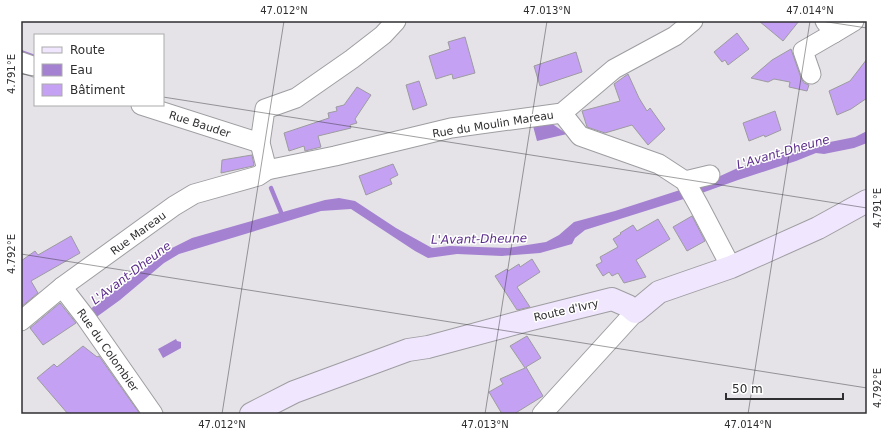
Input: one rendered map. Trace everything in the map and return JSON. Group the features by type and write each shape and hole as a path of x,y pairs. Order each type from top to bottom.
{"main road":[{"path":"635,312 659,292 731,266 818,228 867,201"},
{"name":"Route d'Ivry","path":"251,414 294,392 408,350 428,347 612,299 628,306 635,312"}],"street":[{"path":"267,170 260,143 265,109 296,98 384,35 396,21"},
{"name":"Rue du Moulin Mareau","path":"267,170 342,155 450,128 562,113 614,69 675,36 693,21"},
{"path":"811,74 803,51 830,27 854,21"},
{"path":"21,62 34,67"},
{"name":"Rue Bauder","path":"144,106 260,143"},
{"path":"562,113 580,136 659,164 689,188 731,266"},
{"name":"Rue Mareau","path":"21,321 62,287 174,206 194,194 258,176 267,170"},
{"path":"689,188 710,175"},
{"name":"Rue du Colombier","path":"62,287 86,318 153,414"},
{"path":"542,414 635,312"}],"water":[{"path":"551,123 567,134 537,141 533,126"},
{"path":"867,131 867,143 854,148 824,154 816,153 699,194 695,185 718,177 742,166 815,145 855,137"},
{"path":"683,189 690,197 585,230 575,238 572,244 540,253 502,256 457,254 428,258 351,209 321,211 179,254 164,263 120,300 91,321 85,313 170,249 192,238 325,200 339,198 355,201 396,228 432,248 450,246 508,248 546,242 559,235 574,222 615,211"},
{"path":"176,339 177,341 181,342 181,348 163,358 158,349"}],"building":[{"path":"759,21 799,21 783,41"},
{"path":"737,33 749,49 728,65 725,60 722,62 714,52"},
{"path":"465,37 475,73 453,79 452,74 436,79 429,56 450,49 448,42"},
{"path":"791,49 801,78 804,83 809,85 807,91 789,87 790,82 774,79 768,82 751,78 772,60"},
{"path":"576,52 582,72 540,86 534,66"},
{"path":"867,59 867,98 851,109 837,115 829,91 850,81"},
{"path":"628,74 647,111 650,108 665,129 648,145 632,125 605,133 587,127 582,111 620,101 614,84"},
{"path":"419,81 427,105 413,110 406,85"},
{"path":"357,87 371,95 355,119 357,123 350,125 351,128 318,136 321,147 305,151 304,146 289,151 284,133 329,118 328,113 337,111 336,107 344,105"},
{"path":"775,111 781,130 765,137 764,135 749,141 743,123"},
{"path":"252,155 253,166 221,173 222,160"},
{"path":"393,164 398,175 390,179 392,184 366,195 359,176"},
{"path":"692,216 705,241 687,251 673,227"},
{"path":"658,219 670,239 636,260 646,277 624,283 618,273 612,276 609,272 603,276 596,265 602,262 600,257 618,247 613,239 633,225 637,231"},
{"path":"71,236 80,253 31,281 38,293 21,307 21,261 35,251 38,255"},
{"path":"532,259 540,272 517,287 530,307 517,310 495,276 507,269 508,271 519,264 520,267"},
{"path":"60,303 76,323 43,345 30,328"},
{"path":"527,336 541,358 526,367 543,396 514,414 502,414 489,392 503,384 500,379 525,368 510,346"},
{"path":"83,346 97,357 99,356 140,414 68,414 37,378 54,364 57,367"}],"waterway":[{"path":"21,52 34,57"},
{"path":"271,188 283,217"}],"water label":[{"name":"L'Avant-Dheune","path":"783,152"},
{"name":"L'Avant-Dheune","path":"479,239"},
{"name":"L'Avant-Dheune","path":"131,273"}]}
